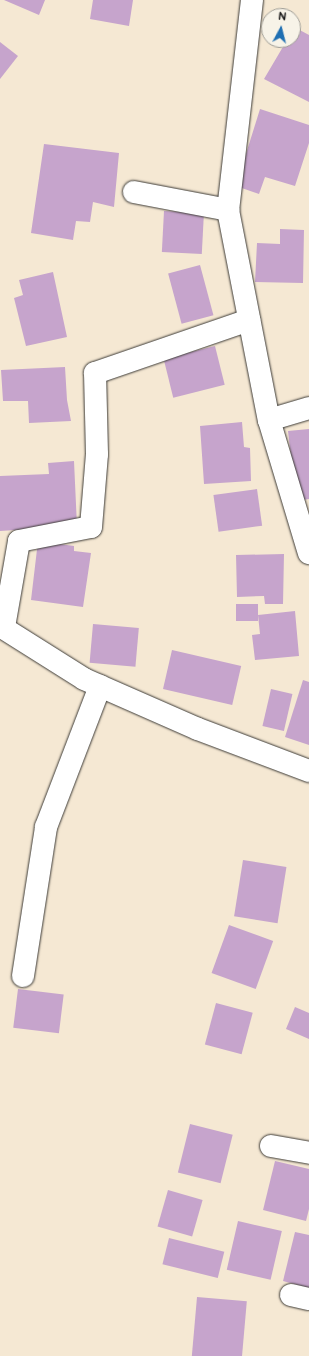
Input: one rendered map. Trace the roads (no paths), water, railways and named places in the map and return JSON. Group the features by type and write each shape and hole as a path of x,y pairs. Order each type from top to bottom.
{"street":[{"path":"252,0 228,210 269,420 309,553"},
{"path":"134,192 228,210"},
{"path":"249,320 96,373 97,454 91,527 19,541 2,627 84,679 198,729 309,771"},
{"path":"269,420 309,408"},
{"path":"23,976 46,827 100,686"},
{"path":"271,1146 309,1153"}]}
